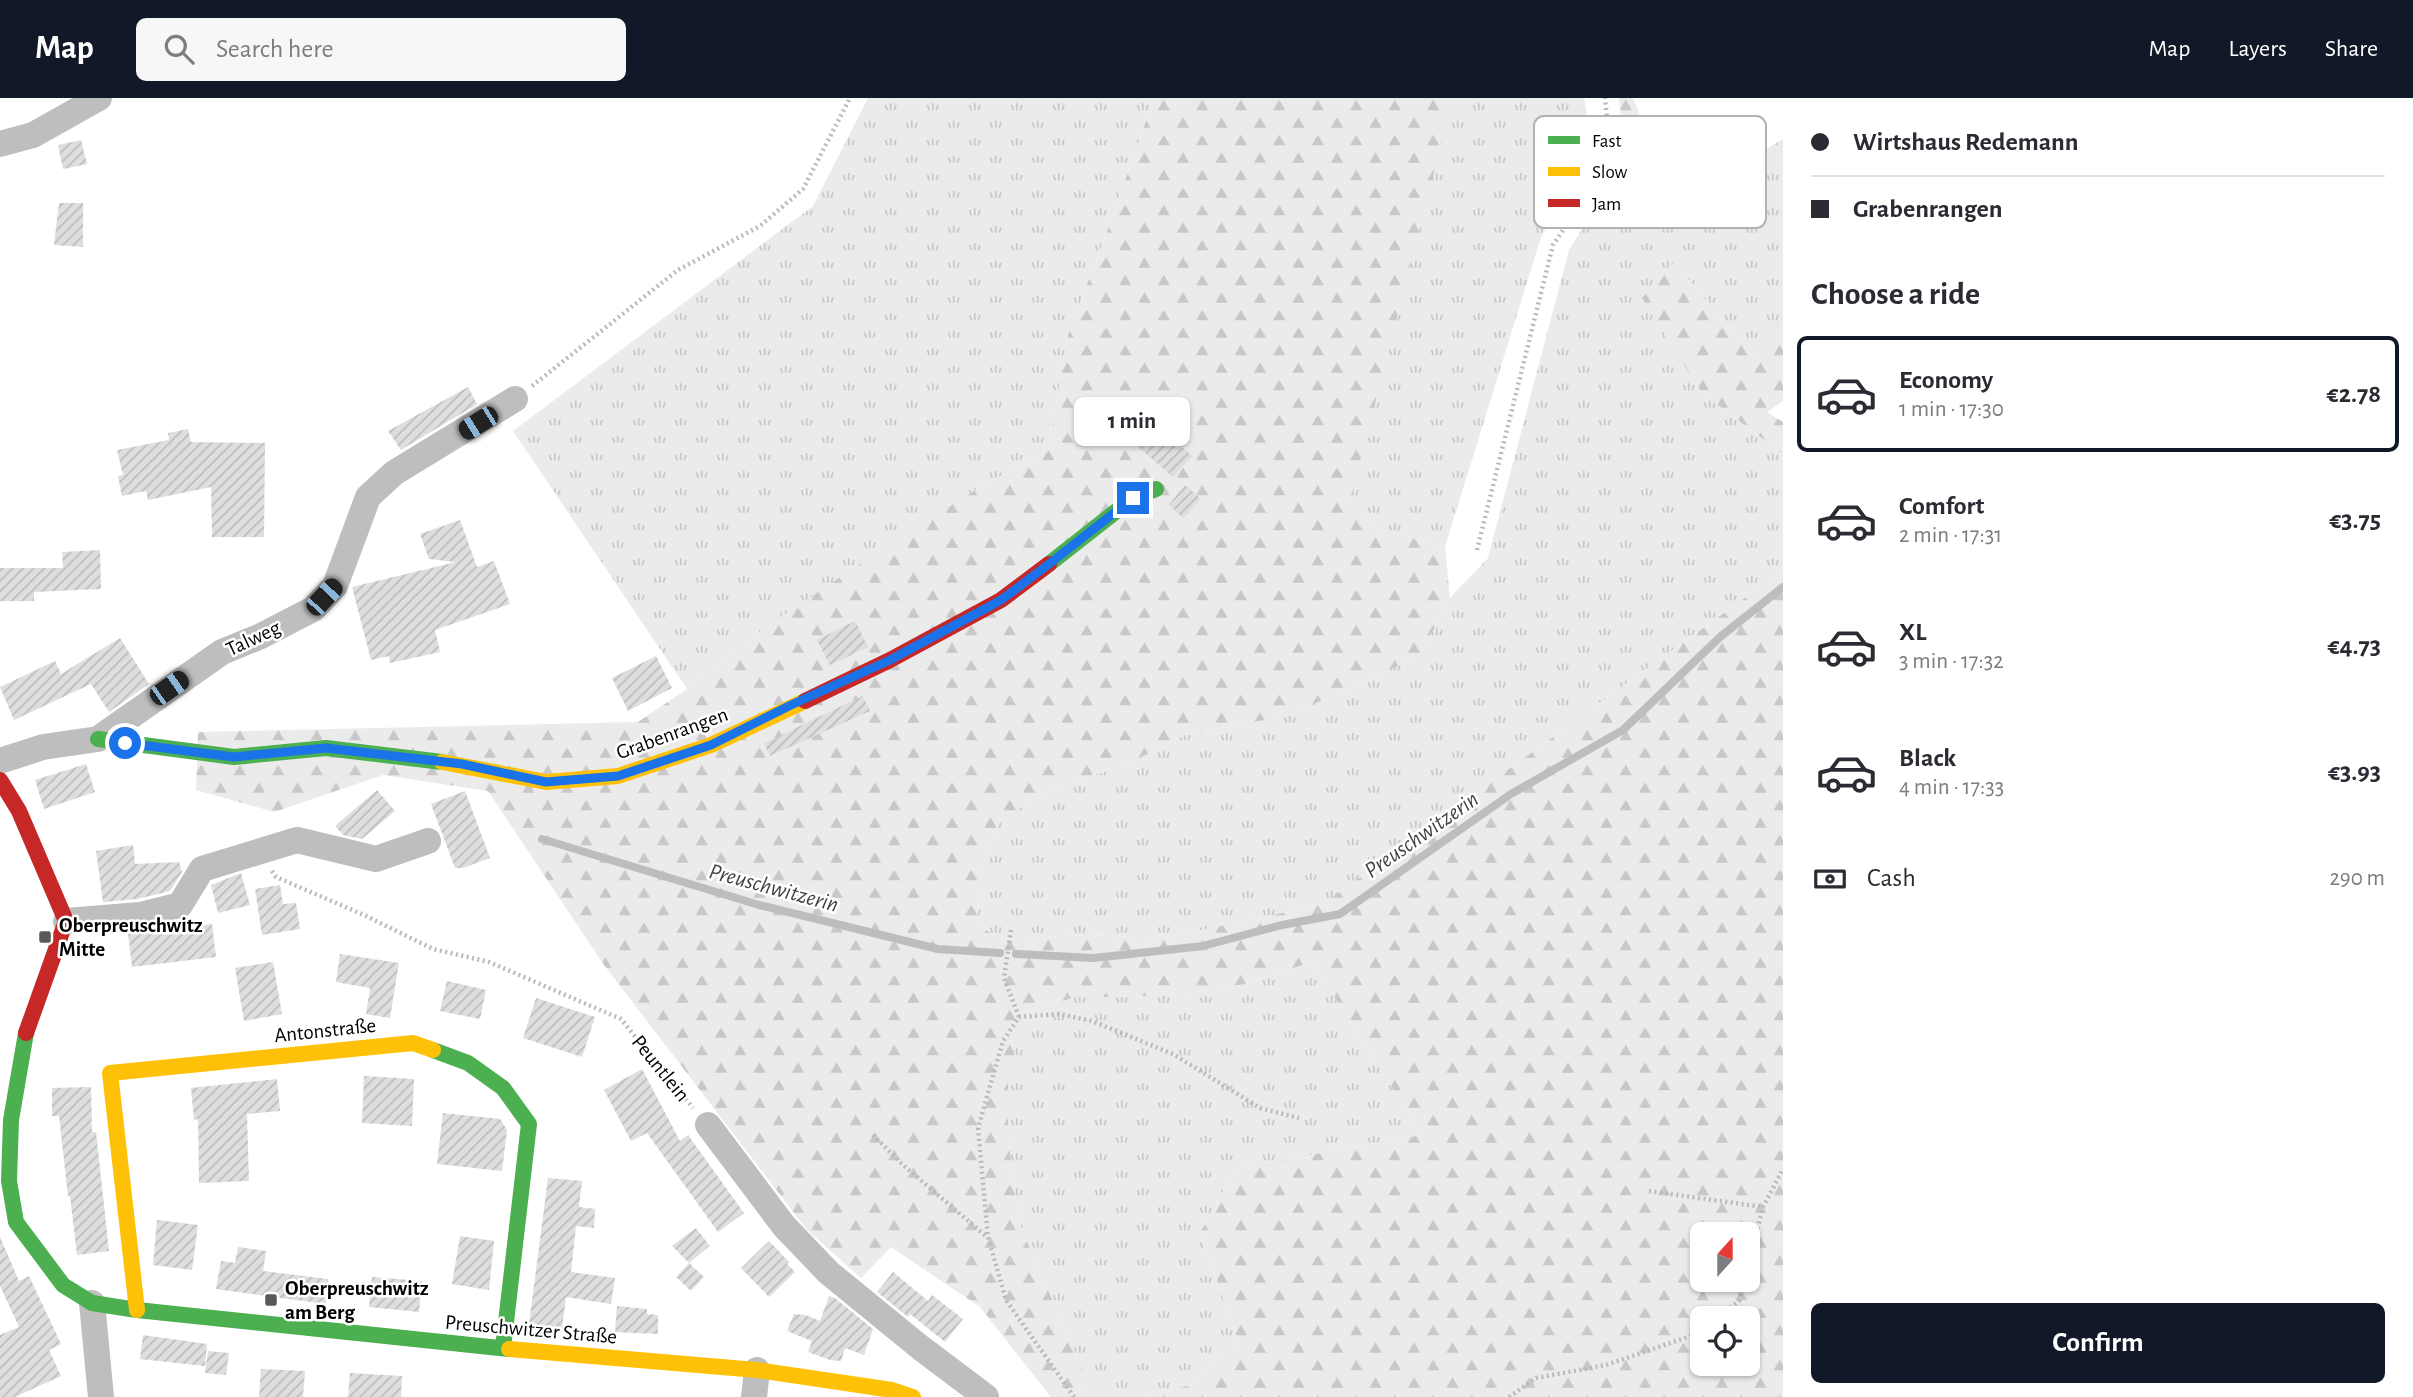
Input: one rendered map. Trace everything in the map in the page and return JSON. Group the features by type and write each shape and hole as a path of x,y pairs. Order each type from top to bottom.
{"street":[{"path":"0,144 33,135 99,98"},
{"name":"Talweg","path":"0,761 43,747 98,739 222,652 261,636 313,609 335,586 368,497 394,473 515,399"},
{"name":"Grabenrangen","path":"98,739 234,757 326,748 462,764 546,782 618,776 711,745 890,660 1001,600 1133,498 1156,489"},
{"path":"0,780 19,811 66,921 140,915 180,905 202,869 297,840 376,859 428,841"},
{"name":"Preuschwitzer Straße","path":"66,921 24,1038 4,1183 16,1222 32,1245 63,1285 92,1303 136,1310 503,1348 757,1370 892,1390 913,1397"},
{"name":"Antonstraße","path":"136,1310 110,1073 413,1043 468,1063 503,1088 529,1124 503,1348"},
{"path":"708,1125 784,1226 821,1265 921,1348 986,1397"},
{"path":"92,1303 101,1397"},
{"path":"754,1397 757,1370"}],"path":[{"path":"515,399 678,270 760,226 803,189 850,98"},
{"path":"1605,98 1607,116"},
{"path":"1477,550 1553,245 1565,228"},
{"name":"Peuntlein","path":"260,853 276,877 364,915 433,949 489,962 621,1019 708,1125"},
{"path":"1011,930 1004,978 1018,1017"},
{"path":"1018,1017 1059,1014 1092,1021 1174,1054 1261,1108 1299,1118"},
{"path":"1018,1017 1003,1041 978,1128 988,1237 1006,1300 1074,1397"},
{"path":"873,1135 903,1165 988,1237"},
{"path":"1759,1222 1763,1207 1783,1169"},
{"path":"1649,1191 1763,1207"},
{"path":"1733,1306 1739,1301 1741,1292"},
{"path":"1508,1397 1535,1378 1606,1365 1690,1336"}],"green space":[{"path":"868,98 1154,98 1068,335 1048,451 980,487 755,635 687,689 513,431 813,206"},
{"path":"1154,98 1450,98 1448,118 1349,505 1371,526 1445,547 1450,598 1420,656 1288,716 1187,734 1126,765 1055,787 1000,820 984,864 976,925 1003,939 1084,935 1165,938 1323,904 1783,570 1783,1397 1142,1397 1191,1385 1239,1343 1200,1233 1236,1168 1422,1135 1312,962 1245,984 1189,993 1075,997 1029,1012 1008,1070 1008,1137 1019,1223 1085,1375 1086,1397 1051,1397 980,1307 891,1247 861,1278 807,1230 604,965 488,791 383,775 274,812 196,790 198,732 638,722 687,689 755,635 855,567 980,487 1048,451 1068,335"},
{"path":"1444,98 1584,98 1587,116 1534,116 1534,228 1546,228 1445,547 1371,526 1349,505 1404,284"},
{"path":"1619,98 1633,98 1640,116 1621,116"},
{"path":"1783,139 1783,344 1753,357 1674,262 1702,393 1783,454 1783,570 1323,904 1165,938 1084,935 1003,939 976,925 984,864 1000,820 1055,787 1126,765 1187,734 1288,716 1420,656 1450,598 1488,558 1569,250 1582,228 1766,228 1766,149"},
{"path":"1674,262 1753,357 1783,344 1783,401 1767,412 1783,422 1783,454 1702,393 1642,298"},
{"path":"1312,962 1422,1135 1236,1168 1200,1233 1239,1343 1191,1385 1142,1397 1086,1397 1085,1375 1019,1223 1008,1137 1008,1069 1029,1012 1075,997 1189,993 1245,984"}],"building":[{"path":"81,140 87,164 63,169 58,145"},
{"path":"59,203 83,203 83,247 54,245"},
{"path":"468,387 477,404 401,450 388,431"},
{"path":"1157,424 1192,456 1173,477 1137,446"},
{"path":"188,429 191,442 265,443 264,537 212,537 211,487 148,500 146,491 122,496 118,476 123,475 117,450 169,440 168,433"},
{"path":"1185,485 1201,499 1183,518 1169,505"},
{"path":"460,520 477,567 494,561 510,604 435,630 440,652 390,663 389,656 371,660 352,587 456,562 429,559 420,534"},
{"path":"100,550 101,589 34,592 34,601 0,601 0,568 63,568 62,552"},
{"path":"855,621 868,647 830,665 817,640"},
{"path":"120,638 149,684 109,712 91,684 14,720 0,687 55,661 61,674"},
{"path":"656,656 672,688 628,711 612,678"},
{"path":"863,696 870,711 770,756 764,743"},
{"path":"86,764 95,792 44,809 35,780"},
{"path":"377,790 395,811 362,839 343,835 335,826"},
{"path":"465,791 490,858 463,868 455,868 431,804"},
{"path":"133,845 135,864 179,862 182,872 170,891 137,899 103,902 96,851"},
{"path":"241,873 250,905 218,913 211,885"},
{"path":"280,885 283,904 296,903 300,929 262,935 255,889"},
{"path":"212,924 216,957 132,967 128,934"},
{"path":"340,954 399,963 390,1018 366,1014 370,988 336,982"},
{"path":"273,962 282,1014 244,1021 235,968"},
{"path":"447,981 486,990 480,1019 440,1011"},
{"path":"536,998 595,1017 582,1057 523,1038"},
{"path":"642,1069 680,1141 688,1135 744,1213 718,1232 647,1133 631,1141 604,1090"},
{"path":"364,1076 414,1079 412,1126 362,1123"},
{"path":"277,1079 280,1111 247,1114 249,1181 199,1183 198,1119 194,1120 191,1088"},
{"path":"91,1087 92,1132 96,1132 109,1251 77,1255 59,1116 52,1116 52,1088"},
{"path":"443,1113 500,1119 507,1130 502,1171 437,1164"},
{"path":"548,1178 582,1181 579,1207 595,1209 594,1228 576,1226 571,1272 615,1278 611,1304 566,1297 562,1328 529,1324"},
{"path":"157,1220 198,1225 192,1270 153,1265"},
{"path":"696,1228 710,1246 689,1263 672,1246"},
{"path":"460,1236 494,1241 489,1290 452,1284"},
{"path":"0,1237 19,1281 29,1276 61,1344 49,1350 61,1376 15,1397 0,1397 0,1335 19,1327 0,1286"},
{"path":"769,1241 795,1272 769,1297 741,1268"},
{"path":"238,1247 266,1251 263,1271 328,1279 326,1304 216,1289 221,1261 235,1263"},
{"path":"689,1263 704,1277 691,1291 676,1277"},
{"path":"893,1272 928,1301 932,1295 963,1319 945,1342 877,1292"},
{"path":"372,1277 422,1281 419,1312 369,1307"},
{"path":"829,1296 873,1329 864,1355 845,1348 841,1361 830,1360 808,1352 812,1341 787,1331 794,1314 806,1315 820,1321"},
{"path":"617,1306 647,1309 647,1314 658,1315 658,1334 615,1332"},
{"path":"143,1335 207,1344 205,1366 140,1359"},
{"path":"208,1351 229,1353 226,1375 205,1373"},
{"path":"261,1369 305,1371 303,1397 259,1397"},
{"path":"350,1373 402,1376 401,1397 348,1397"}],"waterway":[{"name":"Preuschwitzerin","path":"1016,954 1094,958 1203,946 1282,925 1340,914 1511,794 1623,730 1720,637 1783,587"},
{"name":"Preuschwitzerin","path":"542,839 759,905 938,949 1000,953"}],"traffic: fast":[{"path":"1049,564 1133,498 1156,489"},
{"path":"98,739 234,757 326,748 442,762"},
{"path":"26,1033 11,1120 9,1181 16,1222 63,1285 92,1303 137,1310 509,1349"},
{"path":"433,1050 468,1063 503,1088 529,1124 503,1348"}],"traffic: slow":[{"path":"442,762 546,782 618,776 711,745 805,701"},
{"path":"137,1310 110,1073 413,1043 433,1050"},
{"path":"509,1349 757,1370 892,1390 913,1397"}],"traffic: jam":[{"path":"805,701 890,660 1001,600 1049,564"},
{"path":"0,780 19,811 66,921 26,1033"}],"place":[{"name":"Oberpreuschwitz Mitte","path":"45,937"},
{"name":"Oberpreuschwitz am Berg","path":"271,1300"}],"route":[{"path":"125,743 234,757 326,748 462,764 546,782 618,776 711,745 890,660 979,612 1001,600 1133,498"}]}
